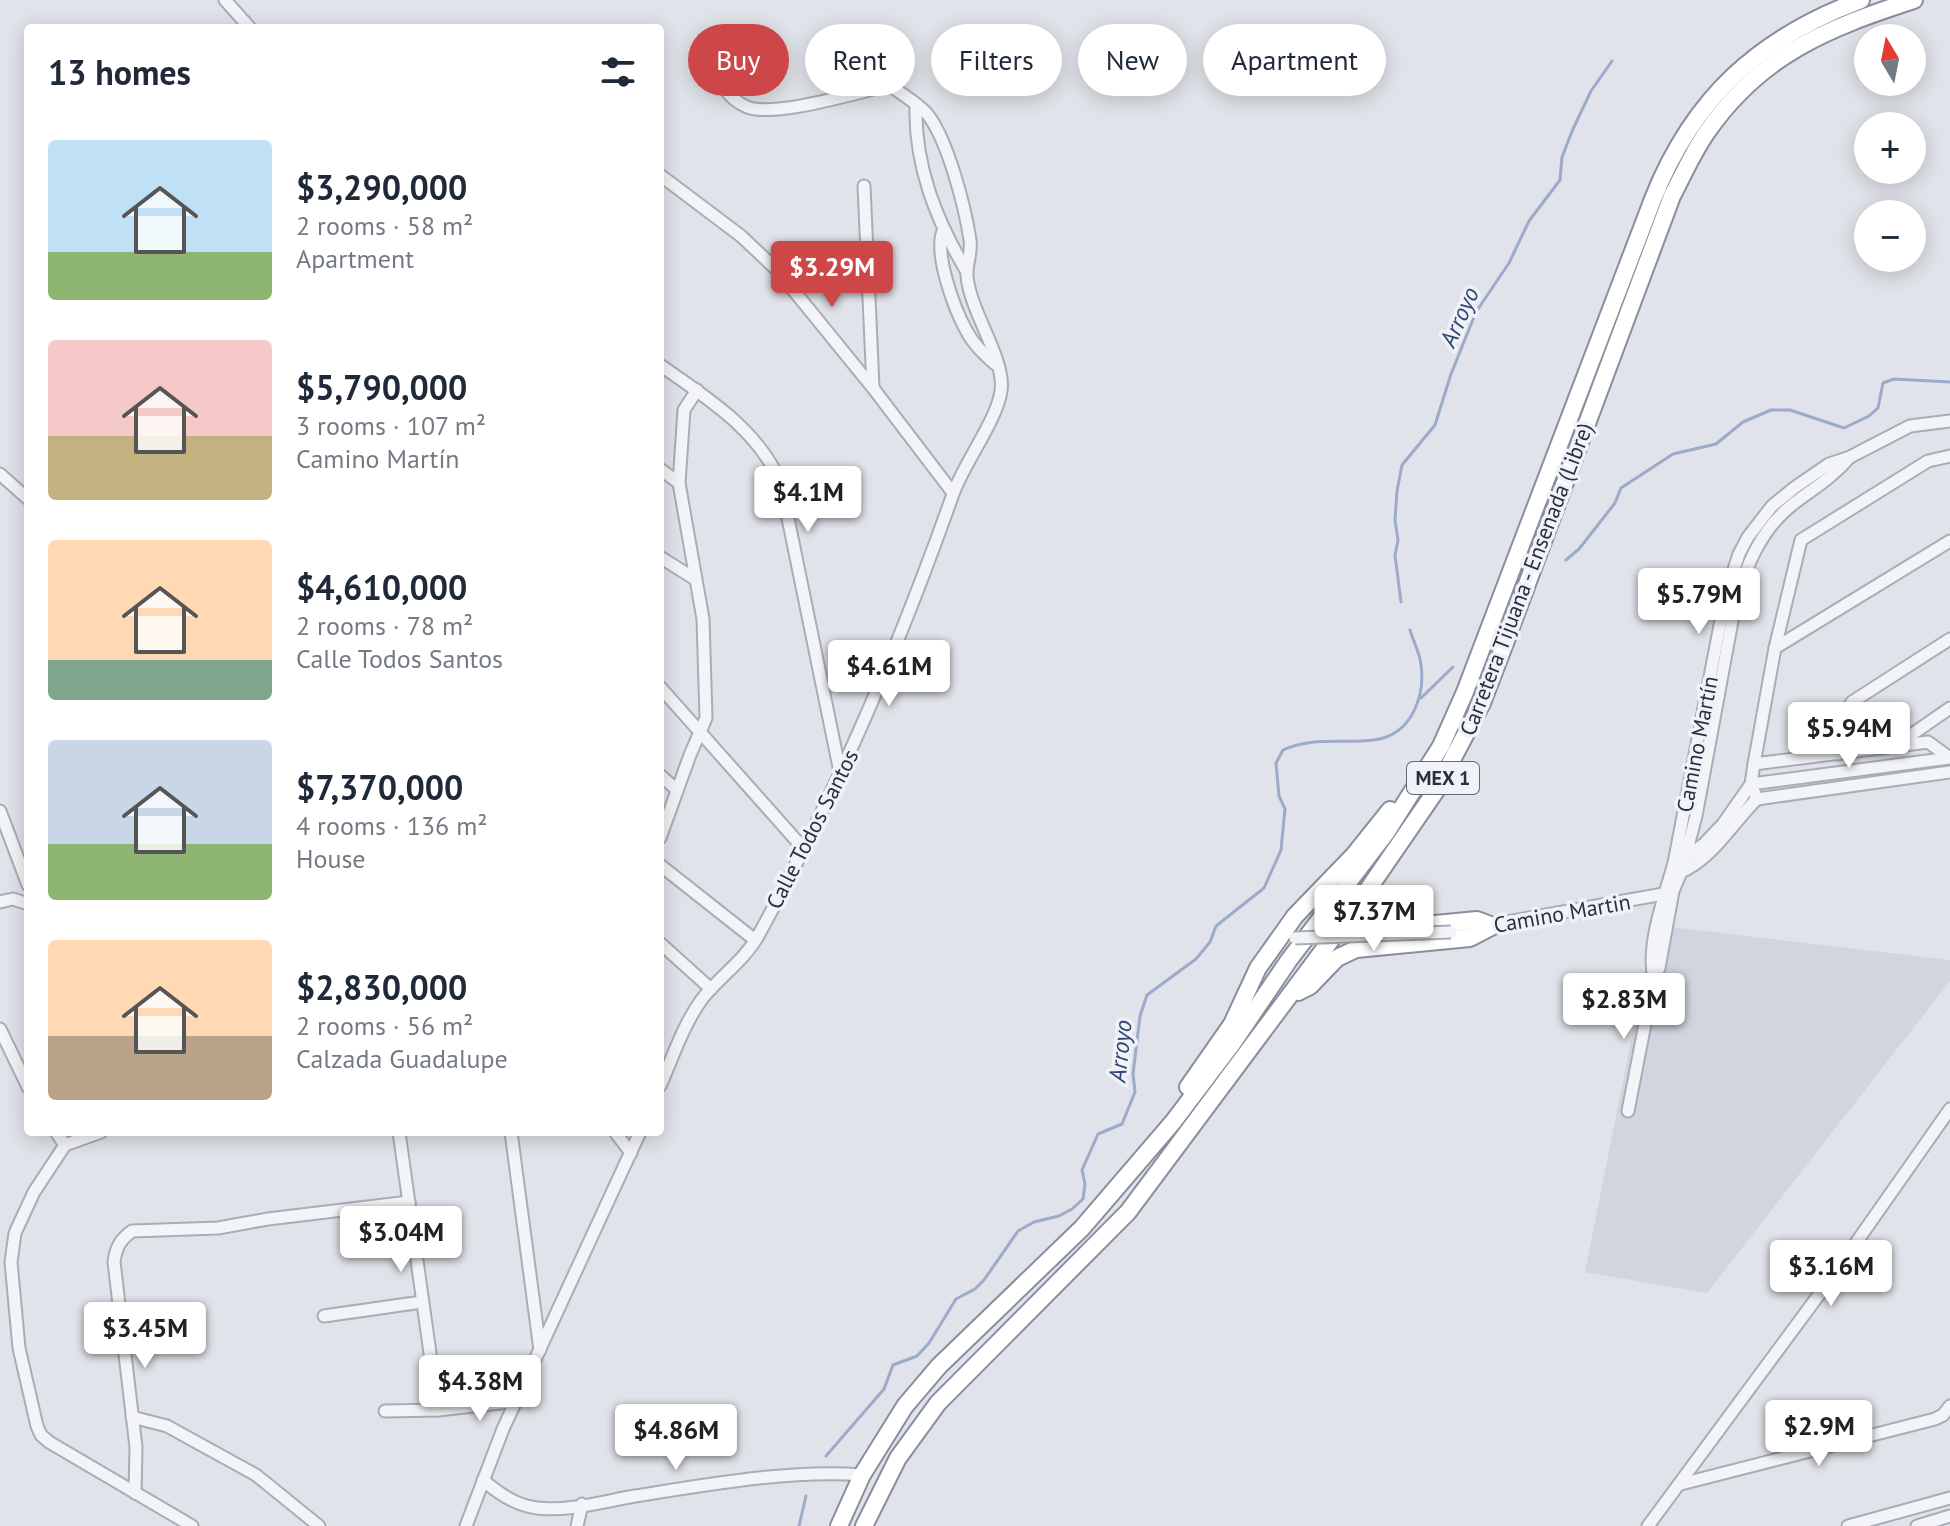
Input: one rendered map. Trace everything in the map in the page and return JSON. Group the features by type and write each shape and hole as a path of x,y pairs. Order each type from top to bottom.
{"highway":[{"name":"Carretera Tijuana - Ensenada (Libre)","path":"839,1526 862,1475 905,1406 939,1366 1082,1228 1173,1122 1232,1044 1289,960 1386,833 1420,782 1441,746 1487,637 1672,154 1716,92 1737,71 1784,36 1812,20 1861,0"},
{"name":"Carretera Tijuana - Ensenada (Libre)","path":"864,1526 898,1458 938,1403 1128,1212 1293,994 1435,792 1482,703 1672,196 1705,135 1739,94 1784,55 1833,28 1914,0"},
{"path":"1173,1122 1189,1084 1232,1024 1258,968 1288,937 1295,916 1354,855 1399,797 1420,782"},
{"path":"1360,901 1379,925 1414,926 1477,920 1493,926"},
{"path":"1293,994 1310,986 1337,958 1356,949 1470,938 1493,926"}],"street":[{"path":"225,0 246,24"},
{"path":"733,96 745,106 770,110 890,85 916,104 928,115 940,135 954,175 970,243 967,272"},
{"path":"916,104 918,151 943,231 967,272 977,316 998,367"},
{"path":"664,178 760,252 873,388 953,493"},
{"path":"864,186 873,388"},
{"path":"943,231 939,252 965,329 978,348 998,367"},
{"name":"Calle Todos Santos","path":"664,1077 688,1021 711,989 755,940 862,728 930,562 962,469 996,408 1001,391 998,367"},
{"path":"664,368 697,390 741,427 771,461 781,484 840,773"},
{"path":"664,827 706,718 703,619 679,483 684,410 697,390"},
{"name":"Camino Martín","path":"1628,1111 1654,978 1650,965 1668,893 1678,867 1726,594 1739,554 1758,522 1772,506 1829,464 1850,457 1910,426 1950,421"},
{"path":"1678,867 1723,824 1751,784 1775,648 1801,540 1928,461 1950,456"},
{"path":"664,472 679,483"},
{"path":"0,474 24,495"},
{"path":"1775,648 1948,546"},
{"path":"664,560 695,579"},
{"path":"1838,754 1847,710 1852,702 1950,639"},
{"path":"664,692 803,848"},
{"path":"1896,745 1950,708"},
{"path":"1754,764 1928,742 1950,758"},
{"path":"1751,784 1950,758"},
{"path":"1678,867 1709,851 1757,799 1950,772"},
{"path":"664,779 677,790"},
{"path":"1751,784 1757,799"},
{"path":"0,811 24,874"},
{"path":"664,868 755,940"},
{"name":"Camino Martin","path":"1288,937 1451,932 1668,893"},
{"path":"0,902 13,899 24,903"},
{"path":"664,947 711,989"},
{"path":"0,1029 24,1079"},
{"path":"1648,1526 1841,1264 1950,1109"},
{"path":"59,1136 65,1145"},
{"path":"90,1136 65,1145 34,1192 15,1233 11,1262 19,1348 41,1435 192,1526"},
{"path":"400,1136 438,1410"},
{"path":"512,1136 540,1351"},
{"path":"618,1136 631,1153"},
{"path":"466,1526 503,1429 638,1136"},
{"path":"135,1493 137,1468 114,1262 122,1238 132,1231 218,1228 409,1202"},
{"path":"324,1316 422,1302"},
{"path":"385,1411 438,1410 518,1401"},
{"path":"1681,1484 1935,1419 1950,1406"},
{"path":"132,1417 167,1426 256,1475 319,1526"},
{"path":"483,1480 497,1493 527,1506 554,1509 755,1480 825,1474 862,1475"},
{"path":"1848,1526 1950,1498"},
{"path":"577,1526 582,1504"},
{"path":"1917,1526 1946,1520"}],"shaded area":[{"path":"1654,925 1950,960 1950,981 1707,1293 1585,1272"}],"waterway":[{"name":"Arroyo","path":"1401,602 1395,555 1398,540 1395,520 1402,465 1435,425 1476,312 1509,263 1529,221 1560,180 1562,157 1573,129 1591,91 1612,61"},
{"path":"1566,560 1579,549 1615,503 1621,488 1673,454 1716,444 1743,422 1771,410 1790,410 1844,428 1878,408 1883,383 1894,379 1950,382"},
{"name":"Arroyo","path":"826,1456 884,1389 893,1365 917,1356 929,1343 956,1299 984,1280 1018,1231 1034,1222 1059,1216 1083,1199 1085,1184 1082,1170 1098,1134 1122,1124 1135,1092 1133,1074 1140,1016 1147,995 1196,959 1210,942 1216,926 1264,888 1281,850 1285,809 1279,796 1276,763 1283,750 1306,743 1374,740 1399,730 1414,710 1421,685 1420,659 1410,630"},
{"path":"1421,698 1453,667"},
{"name":"Arroyo","path":"799,1526 806,1496"}]}
